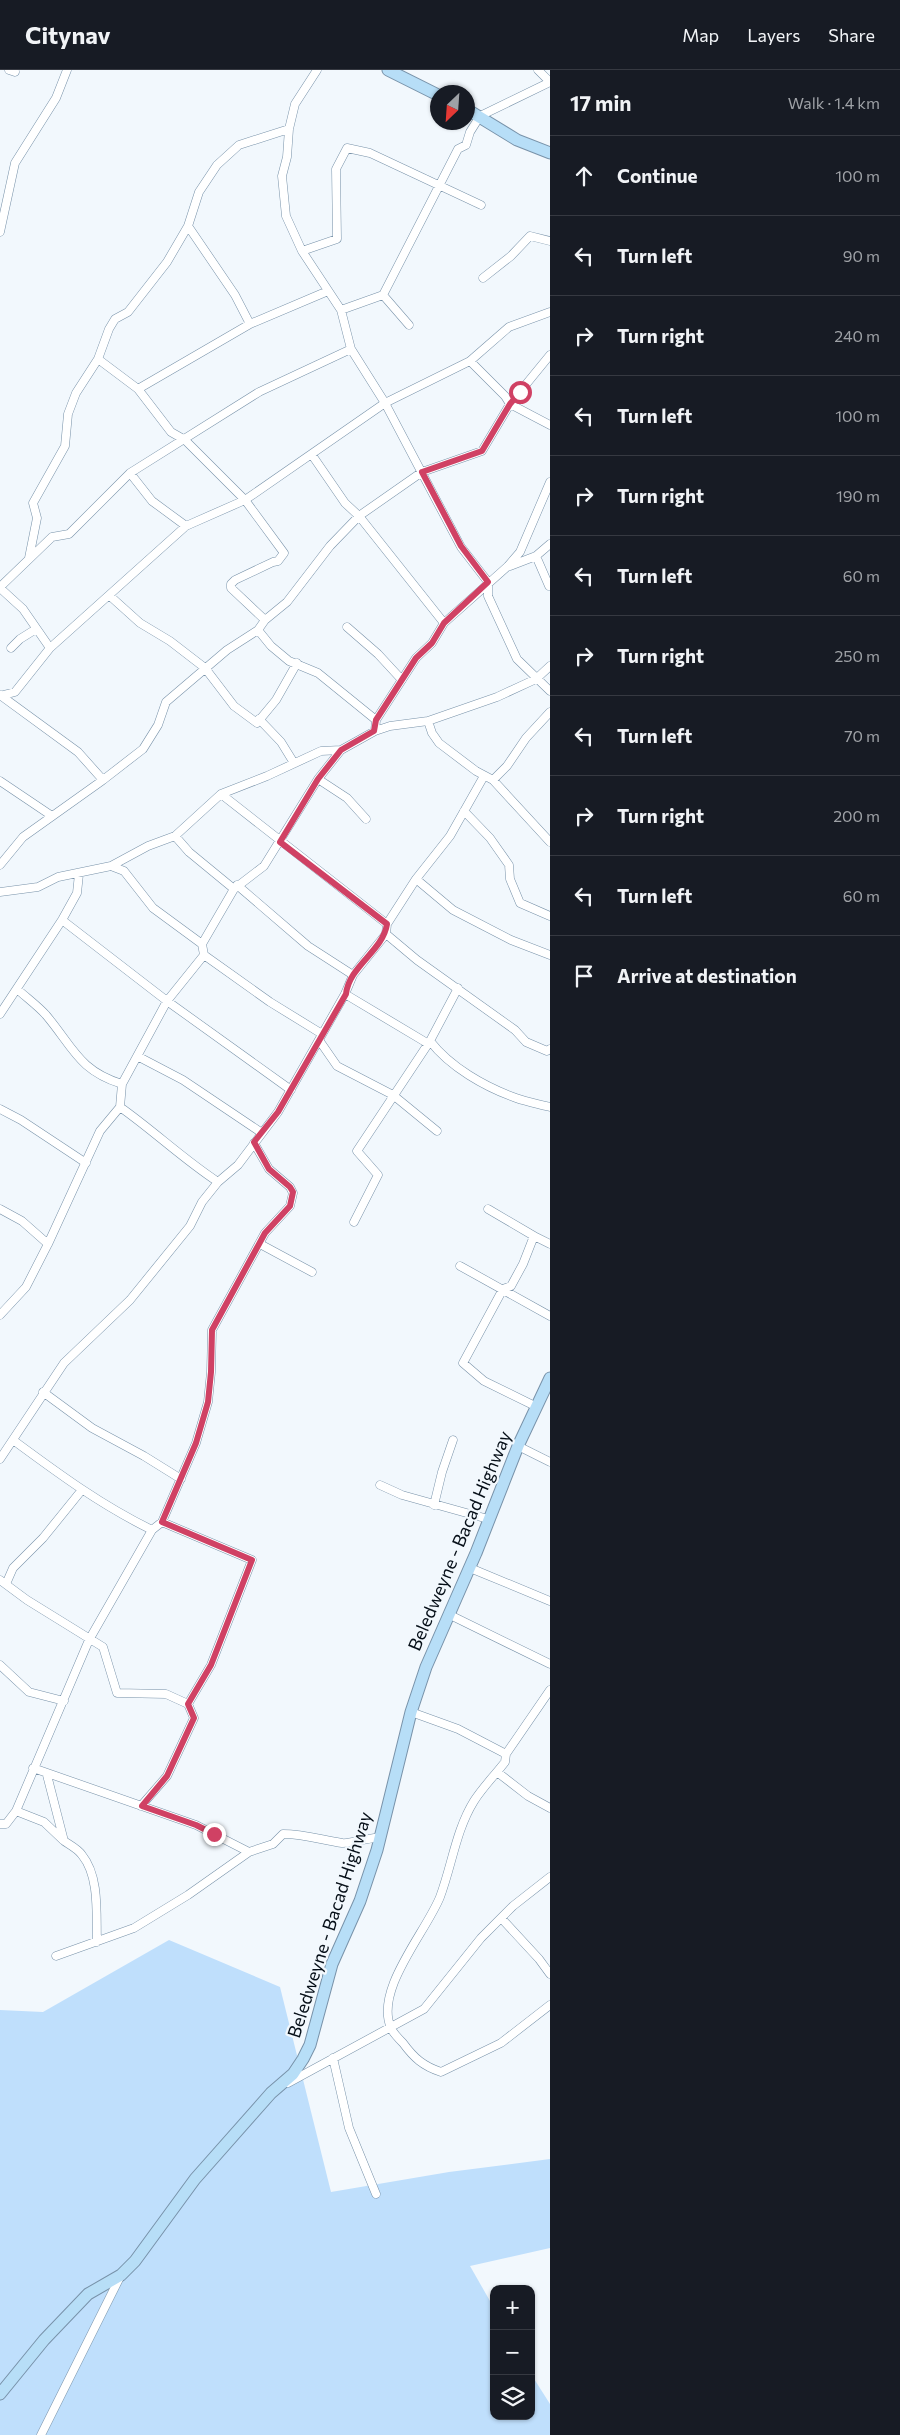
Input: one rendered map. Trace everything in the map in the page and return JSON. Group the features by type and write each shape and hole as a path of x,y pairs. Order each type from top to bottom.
{"street":[{"path":"0,232 15,163 56,98 67,70"},
{"path":"317,70 294,104 289,129 287,157 282,176 286,216 302,251 341,310 351,349 385,404 461,546 488,582 488,596 517,659 550,691"},
{"path":"388,70 430,91"},
{"path":"341,310 383,294 458,150 466,145 470,132 480,116 550,82 538,70"},
{"path":"475,114 517,140 550,153"},
{"path":"30,558 37,518 33,503 65,446 68,414 76,393 98,358 115,319 128,312 168,262 188,226 199,192 217,165 239,146 289,129"},
{"path":"302,251 338,239 336,169 347,148 370,154 440,184 481,205"},
{"path":"188,226 235,295 250,324"},
{"path":"483,278 511,256 530,236 550,241"},
{"path":"138,389 250,324 328,291"},
{"path":"383,294 409,325"},
{"path":"0,696 15,692 50,648 186,526 246,500 385,404 470,361 509,327 550,312"},
{"path":"50,648 23,609 0,588 30,558 52,537 68,534 130,473 185,440 258,392 351,349"},
{"path":"0,865 23,837 143,749 158,726 166,702 235,644 258,630 265,620 286,602 330,546 359,516 422,472 482,451 510,404 550,356"},
{"path":"98,358 138,389 171,432 185,440 246,500 284,553 278,562 273,562 234,580 230,584 231,588 265,620"},
{"path":"470,361 505,396 510,404 550,426"},
{"path":"312,455 345,503 359,516 444,623"},
{"path":"130,473 152,501 186,526"},
{"path":"374,731 376,720 416,658 432,643 444,623 508,566 520,552 550,482"},
{"path":"508,566 536,556 550,544"},
{"path":"536,556 549,586"},
{"path":"110,596 140,623 170,641 206,668 234,706 257,723 276,700 297,663"},
{"path":"348,627 378,654 402,680"},
{"path":"11,648 20,639 36,629"},
{"path":"258,630 271,646 289,661 318,673 376,720"},
{"path":"437,1132 392,1095 337,1066 321,1038 204,955 202,944 236,887 264,866 318,779 341,750 374,731 390,726 428,722 496,697 536,679 550,666"},
{"path":"0,696 78,752 103,780"},
{"path":"493,780 507,766 526,738 549,715"},
{"path":"259,719 281,742 294,763"},
{"path":"428,722 432,734 439,743 484,776 493,780 550,842"},
{"path":"0,892 38,887 58,877 111,866 148,846 175,836 221,794 321,751 341,750"},
{"path":"0,1459 64,1363 130,1300 190,1226 202,1202 218,1182 238,1165 278,1112 346,994 353,975 386,934 387,924 416,879 450,836 484,776"},
{"path":"318,779 347,798 366,819"},
{"path":"0,781 52,816"},
{"path":"221,794 387,924"},
{"path":"464,811 490,838 509,866 510,879 520,903 550,916"},
{"path":"175,836 190,852 308,946 353,975"},
{"path":"111,866 124,871 153,908 202,944"},
{"path":"0,1014 62,920 77,893 79,874"},
{"path":"416,879 453,910 511,940 550,955"},
{"path":"62,920 167,1001 291,1090"},
{"path":"386,934 417,960 515,1030 526,1042 547,1051 550,1049"},
{"path":"0,1315 26,1287 100,1131 120,1107 122,1084 139,1057 167,1001 204,955"},
{"path":"354,1222 378,1175 357,1151 428,1042 458,988"},
{"path":"17,989 46,1015 85,1065 103,1078 122,1084"},
{"path":"346,994 428,1042 443,1058 468,1075 518,1099 550,1107"},
{"path":"139,1057 183,1080 262,1134"},
{"path":"120,1107 144,1124 178,1155 218,1182"},
{"path":"0,1109 21,1120 86,1163"},
{"path":"0,1824 6,1824 16,1811 89,1640 152,1530 162,1522 196,1443 208,1402 212,1330 265,1233 290,1206 293,1192 290,1187 269,1169 254,1142"},
{"path":"0,1209 22,1221 48,1244"},
{"path":"488,1209 550,1244"},
{"path":"534,1236 512,1286 503,1289 462,1363 484,1381 537,1407"},
{"path":"260,1244 312,1272"},
{"path":"460,1266 550,1316"},
{"name":"Beledweyne - Bacad Highway","path":"0,2394 44,2340 88,2294 121,2275 151,2241 195,2179 271,2093 293,2074 310,2046 332,1964 360,1901 380,1837 410,1712 448,1614 470,1568 518,1446 550,1378"},
{"path":"43,1392 92,1428 144,1456 181,1479"},
{"path":"13,1440 81,1491 115,1512 152,1530"},
{"path":"434,1505 442,1472 453,1440"},
{"path":"518,1446 550,1462"},
{"path":"380,1485 402,1496 488,1519"},
{"path":"81,1491 13,1568 3,1582 89,1640 103,1647 116,1692 166,1694 188,1704 194,1718 185,1739 167,1776 142,1806"},
{"path":"162,1522 252,1560 211,1665 188,1704"},
{"path":"470,1568 550,1601"},
{"path":"448,1614 550,1664"},
{"path":"0,1664 29,1692 64,1701"},
{"path":"550,1690 506,1754 504,1762 474,1801 456,1841 440,1897 395,1982 388,2003 390,2028 414,2058 426,2067 441,2072 501,2042 550,2005"},
{"path":"410,1712 458,1729 506,1754"},
{"path":"33,1768 47,1775 196,1825 249,1852"},
{"path":"497,1772 528,1796 550,1808"},
{"path":"47,1775 64,1841"},
{"path":"16,1811 44,1822 64,1841 81,1853 88,1864 95,1894 97,1942"},
{"path":"56,1956 134,1928 188,1895 249,1852 273,1844 283,1834 300,1834 344,1844 362,1838 380,1837"},
{"path":"271,2093 424,2009 481,1938 513,1906 549,1879"},
{"path":"502,1919 539,1959 550,1974"},
{"path":"333,2058 349,2128 376,2194"},
{"path":"41,2435 121,2275"}],"shaded area":[{"path":"169,1940 280,1987 331,2192 449,2172 550,2159 550,2248 470,2266 490,2301 490,2420 535,2420 535,2380 550,2404 550,2435 0,2435 0,2010 43,2012"}],"route":[{"path":"214,1834 196,1825 142,1806 167,1776 185,1739 194,1718 188,1704 211,1665 252,1560 162,1522 196,1443 208,1402 212,1330 265,1233 290,1206 293,1192 290,1187 269,1169 254,1142 278,1112 335,1009 346,994 346,989 353,975 386,934 387,924 280,842 318,779 341,750 374,731 376,720 416,658 432,643 444,623 488,582 461,546 422,472 482,451 510,404 520,392"}]}
